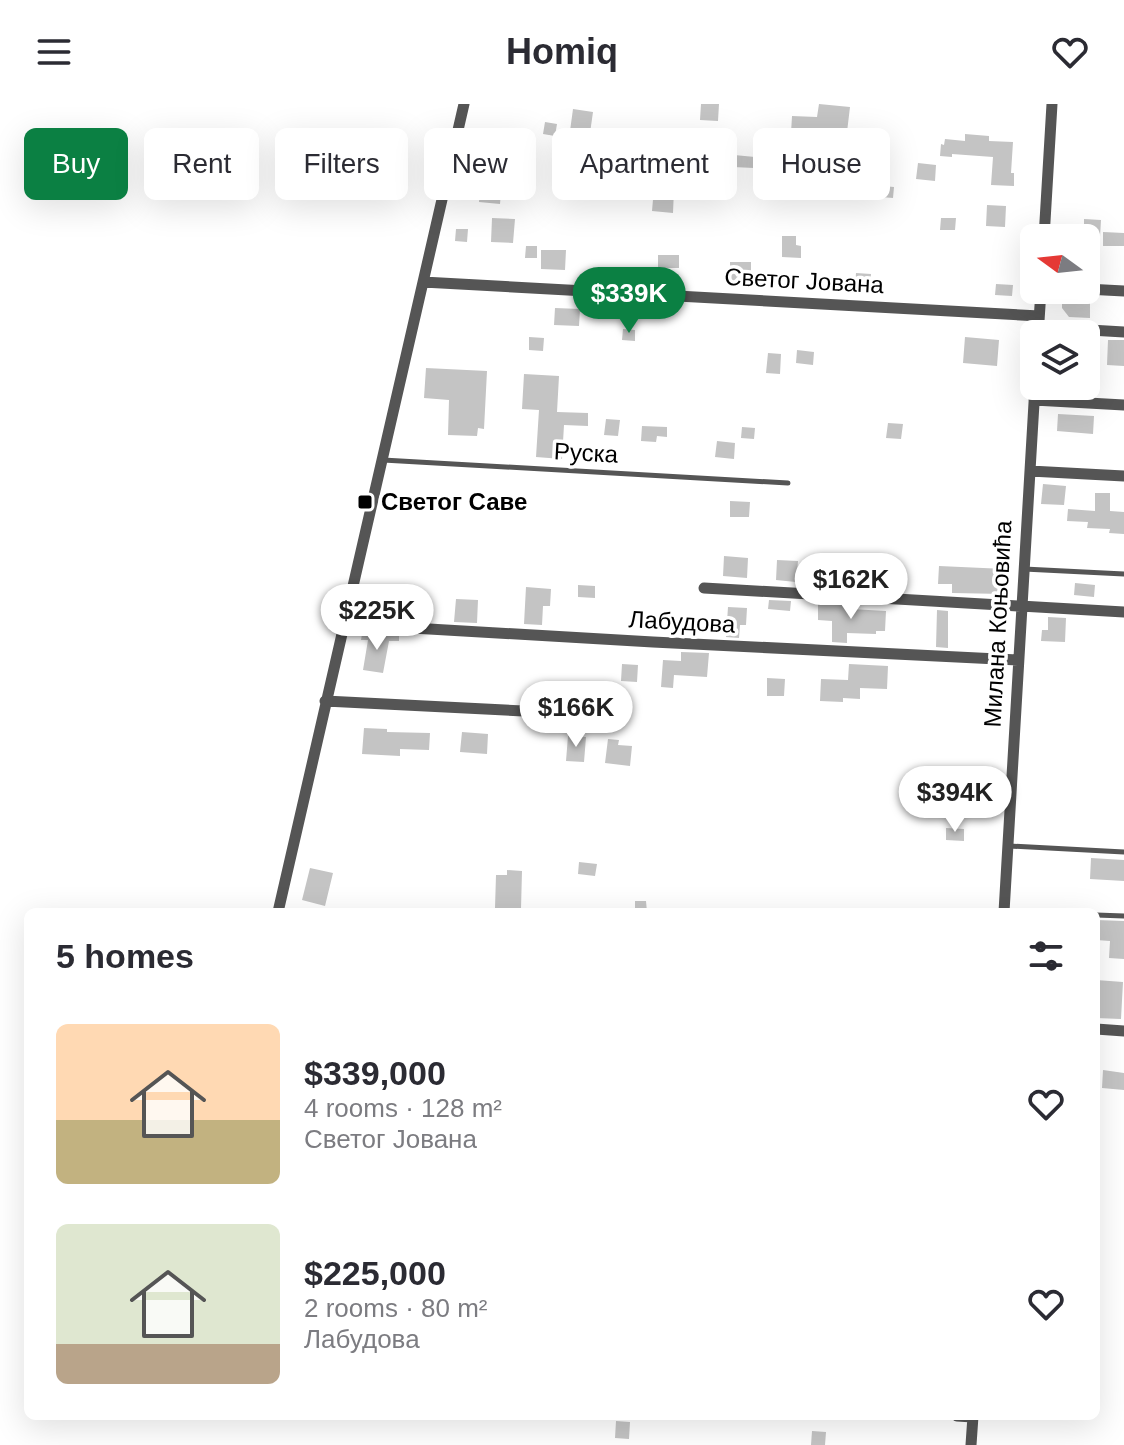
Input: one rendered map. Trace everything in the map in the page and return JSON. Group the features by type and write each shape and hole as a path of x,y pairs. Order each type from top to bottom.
{"street":[{"path":"279,908 464,104"},
{"path":"1045,224 1052,104"},
{"name":"Светог Јована","path":"423,282 1020,325"},
{"path":"1100,290 1124,291"},
{"name":"Светог Јована","path":"1100,330 1124,332"},
{"path":"1034,400 1124,405"},
{"name":"Милана Коњовића","path":"1004,908 1034,400"},
{"path":"1030,471 1124,476"},
{"path":"704,588 1124,612"},
{"name":"Лабудова","path":"344,624 1018,660"},
{"path":"325,701 604,715"},
{"path":"1100,1029 1124,1031"},
{"path":"971,1445 973,1420"}],"lane":[{"name":"Руска","path":"382,460 788,483"},
{"path":"1023,568 1124,574"},
{"path":"1008,846 1124,852"},
{"path":"1100,915 1124,916"}],"building":[{"path":"701,104 719,104 718,121 700,120"},
{"path":"819,104 850,107 847,128 791,128 792,116 817,117"},
{"path":"573,109 593,112 591,128 570,128"},
{"path":"545,122 557,124 556,128 552,128 552,136 543,134"},
{"path":"965,134 989,136 989,141 1013,142 1011,173 1014,173 1014,186 991,185 993,157 940,156 941,144 944,145 945,139 965,141"},
{"path":"737,155 753,157 753,168 737,167"},
{"path":"918,163 936,165 935,181 916,179"},
{"path":"479,200 500,200 500,204"},
{"path":"653,200 674,200 673,213 652,211"},
{"path":"987,205 1006,206 1005,227 986,226"},
{"path":"492,218 515,219 513,243 491,242"},
{"path":"941,218 956,218 955,230 940,230"},
{"path":"1084,219 1101,220 1100,237 1100,224 1084,224"},
{"path":"456,229 468,229 467,242 455,241"},
{"path":"1103,232 1124,233 1124,246 1103,246"},
{"path":"782,236 796,236 796,245 801,246 801,258 782,257"},
{"path":"526,246 537,246 537,258 525,258"},
{"path":"541,250 566,250 565,270 541,269"},
{"path":"658,255 679,255 679,268 658,268"},
{"path":"730,262 751,262 751,286 730,286"},
{"path":"856,273 871,274 870,288 855,287"},
{"path":"996,284 1013,285 1012,296 995,295"},
{"path":"1062,304 1090,304 1090,318 1069,317"},
{"path":"555,308 580,309 579,326 554,325"},
{"path":"623,329 635,330 635,341 622,340"},
{"path":"529,337 544,338 543,351 529,350"},
{"path":"965,337 999,340 997,366 963,363"},
{"path":"1108,340 1124,340 1124,366 1107,365"},
{"path":"797,350 814,352 813,365 796,363"},
{"path":"768,353 781,354 780,374 766,373"},
{"path":"426,368 487,371 484,429 478,428 477,436 448,435 449,400 424,398"},
{"path":"524,374 559,376 557,412 588,413 588,426 564,425 562,459 536,457 539,410 522,409"},
{"path":"1058,414 1094,416 1093,434 1057,431"},
{"path":"606,419 620,420 618,436 604,435"},
{"path":"888,423 903,424 901,439 886,438"},
{"path":"642,426 667,427 667,437 657,436 656,442 641,441"},
{"path":"742,427 755,428 754,439 741,438"},
{"path":"717,441 735,443 734,459 715,457"},
{"path":"1043,484 1066,486 1064,505 1041,504"},
{"path":"1095,493 1110,493 1110,511 1124,512 1124,534 1109,533 1110,529 1087,528 1088,522 1067,521 1068,509 1095,511"},
{"path":"730,501 750,502 749,517 730,517"},
{"path":"724,556 748,558 747,578 723,576"},
{"path":"777,560 798,561 796,582 776,580"},
{"path":"824,561 848,562 847,588 823,586"},
{"path":"874,564 892,566 891,585 873,584"},
{"path":"939,566 1005,569 1004,594 952,593 952,584 938,584"},
{"path":"1075,583 1095,585 1094,597 1074,595"},
{"path":"578,585 595,586 595,598 578,597"},
{"path":"526,587 551,589 550,606 543,606 542,625 524,624"},
{"path":"456,599 478,600 477,623 454,622"},
{"path":"769,600 791,601 790,611 768,609"},
{"path":"818,603 886,611 885,631 876,631 876,634 847,633 847,643 832,642 832,621 818,620"},
{"path":"728,607 747,608 746,625 740,625 739,638 726,637"},
{"path":"937,610 948,611 948,648 936,647"},
{"path":"1048,617 1066,618 1065,642 1041,641 1042,630 1048,630"},
{"path":"362,634 399,636 399,641 389,641 383,673 363,670 368,640 361,640"},
{"path":"681,652 709,653 707,677 674,675 673,688 661,687 663,660 681,661"},
{"path":"622,664 638,665 637,682 621,681"},
{"path":"849,664 888,666 887,689 860,688 860,699 820,701 821,679 848,680"},
{"path":"767,678 785,679 784,696 767,696"},
{"path":"364,728 430,733 429,750 400,749 400,756 362,754"},
{"path":"462,732 488,734 487,754 460,752"},
{"path":"568,736 586,737 584,762 566,761"},
{"path":"608,739 619,740 618,745 632,746 630,766 605,763"},
{"path":"946,828 964,829 964,841 946,840"},
{"path":"1091,858 1124,860 1124,881 1090,879"},
{"path":"579,862 597,864 595,876 578,874"},
{"path":"310,868 333,873 325,906 302,900"},
{"path":"507,870 522,871 521,908 495,908 496,875 507,875"},
{"path":"635,901 646,901 647,908 635,908"},
{"path":"1100,920 1124,921 1124,959 1109,958 1110,941 1100,940"},
{"path":"1100,980 1123,982 1121,1019 1100,1018"},
{"path":"1103,1070 1124,1073 1124,1090 1102,1088"},
{"path":"616,1421 630,1422 629,1439 615,1438"},
{"path":"812,1431 826,1432 825,1445 811,1445"}],"place":[{"name":"Светог Саве","path":"365,502"}]}
